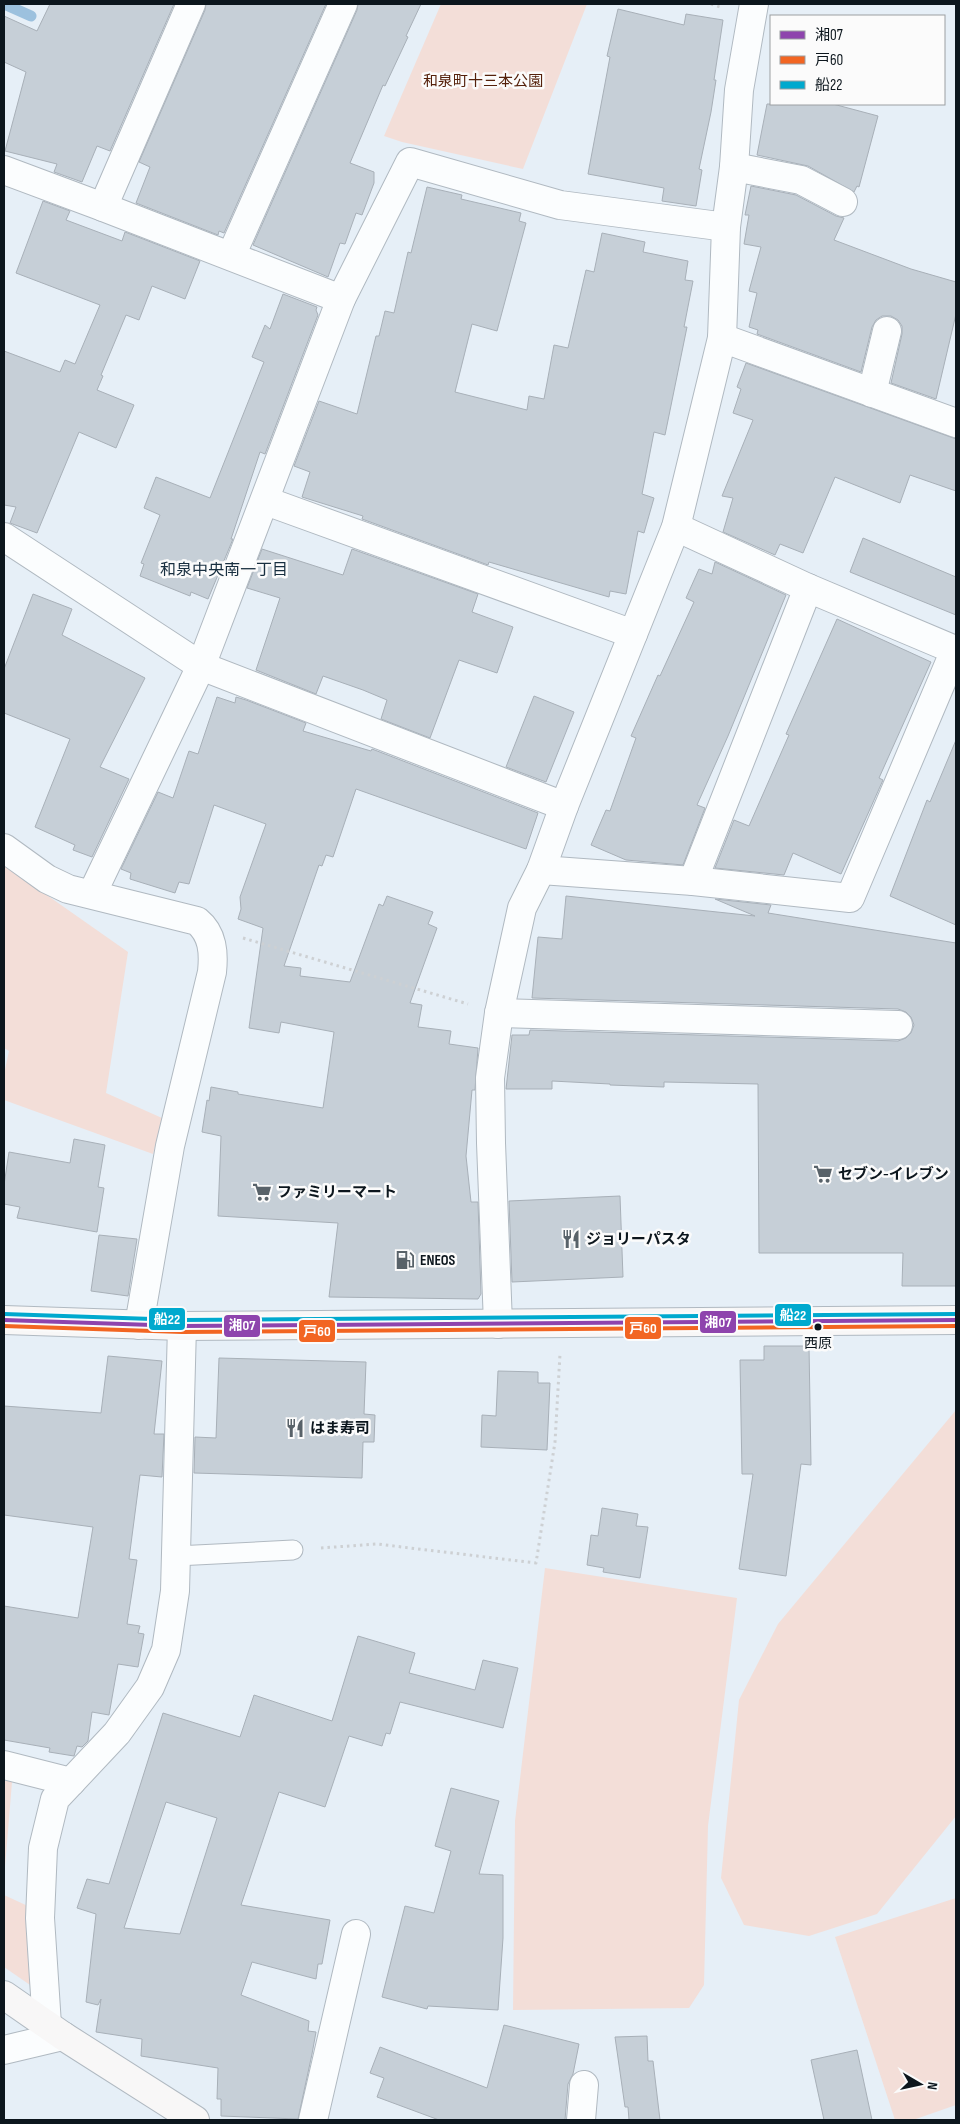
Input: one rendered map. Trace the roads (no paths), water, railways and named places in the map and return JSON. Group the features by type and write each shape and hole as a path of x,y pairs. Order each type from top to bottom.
{"main road":[{"path":"4,1320 182,1326 956,1320"},
{"path":"4,1995 55,2031 195,2120"}],"street":[{"path":"103,207 191,4"},
{"path":"231,256 342,4"},
{"path":"498,1324 490,1078 499,1013 522,908 540,870 676,527 722,338 726,226 734,167 739,90 754,4"},
{"path":"92,894 201,666 266,501 341,299 410,162 560,205 726,226"},
{"path":"734,167 800,180 843,202"},
{"path":"4,170 341,299"},
{"path":"872,393 887,331"},
{"path":"722,338 956,423"},
{"path":"266,501 633,634"},
{"path":"540,870 693,881 850,898 955,650 808,588 676,527"},
{"path":"4,537 201,666 564,806"},
{"path":"693,881 808,588"},
{"path":"4,848 47,879 68,889 197,920 204,927 211,941 212,972 170,1146 139,1325"},
{"path":"499,1013 898,1025"},
{"path":"4,2050 55,2031 40,1918 43,1848 55,1799 117,1733 150,1687 166,1650 175,1591 182,1326"},
{"path":"4,1765 70,1782"},
{"path":"312,2120 356,1934"},
{"path":"581,2120 584,2084"}],"lane":[{"path":"176,1556 293,1550"}],"waterway":[{"path":"4,4 31,16"}],"place":[{"name":"セブン-イレブン","path":"823,1174"},
{"name":"ファミリーマート","path":"262,1192"},
{"name":"ジョリーパスタ","path":"571,1239"},
{"name":"ENEOS","path":"405,1260"},
{"name":"西原","path":"818,1327"},
{"name":"はま寿司","path":"295,1428"}],"district":[{"name":"和泉中央南一丁目","path":"224,570"}],"park label":[{"name":"和泉町十三本公園","path":"483,81"}]}
